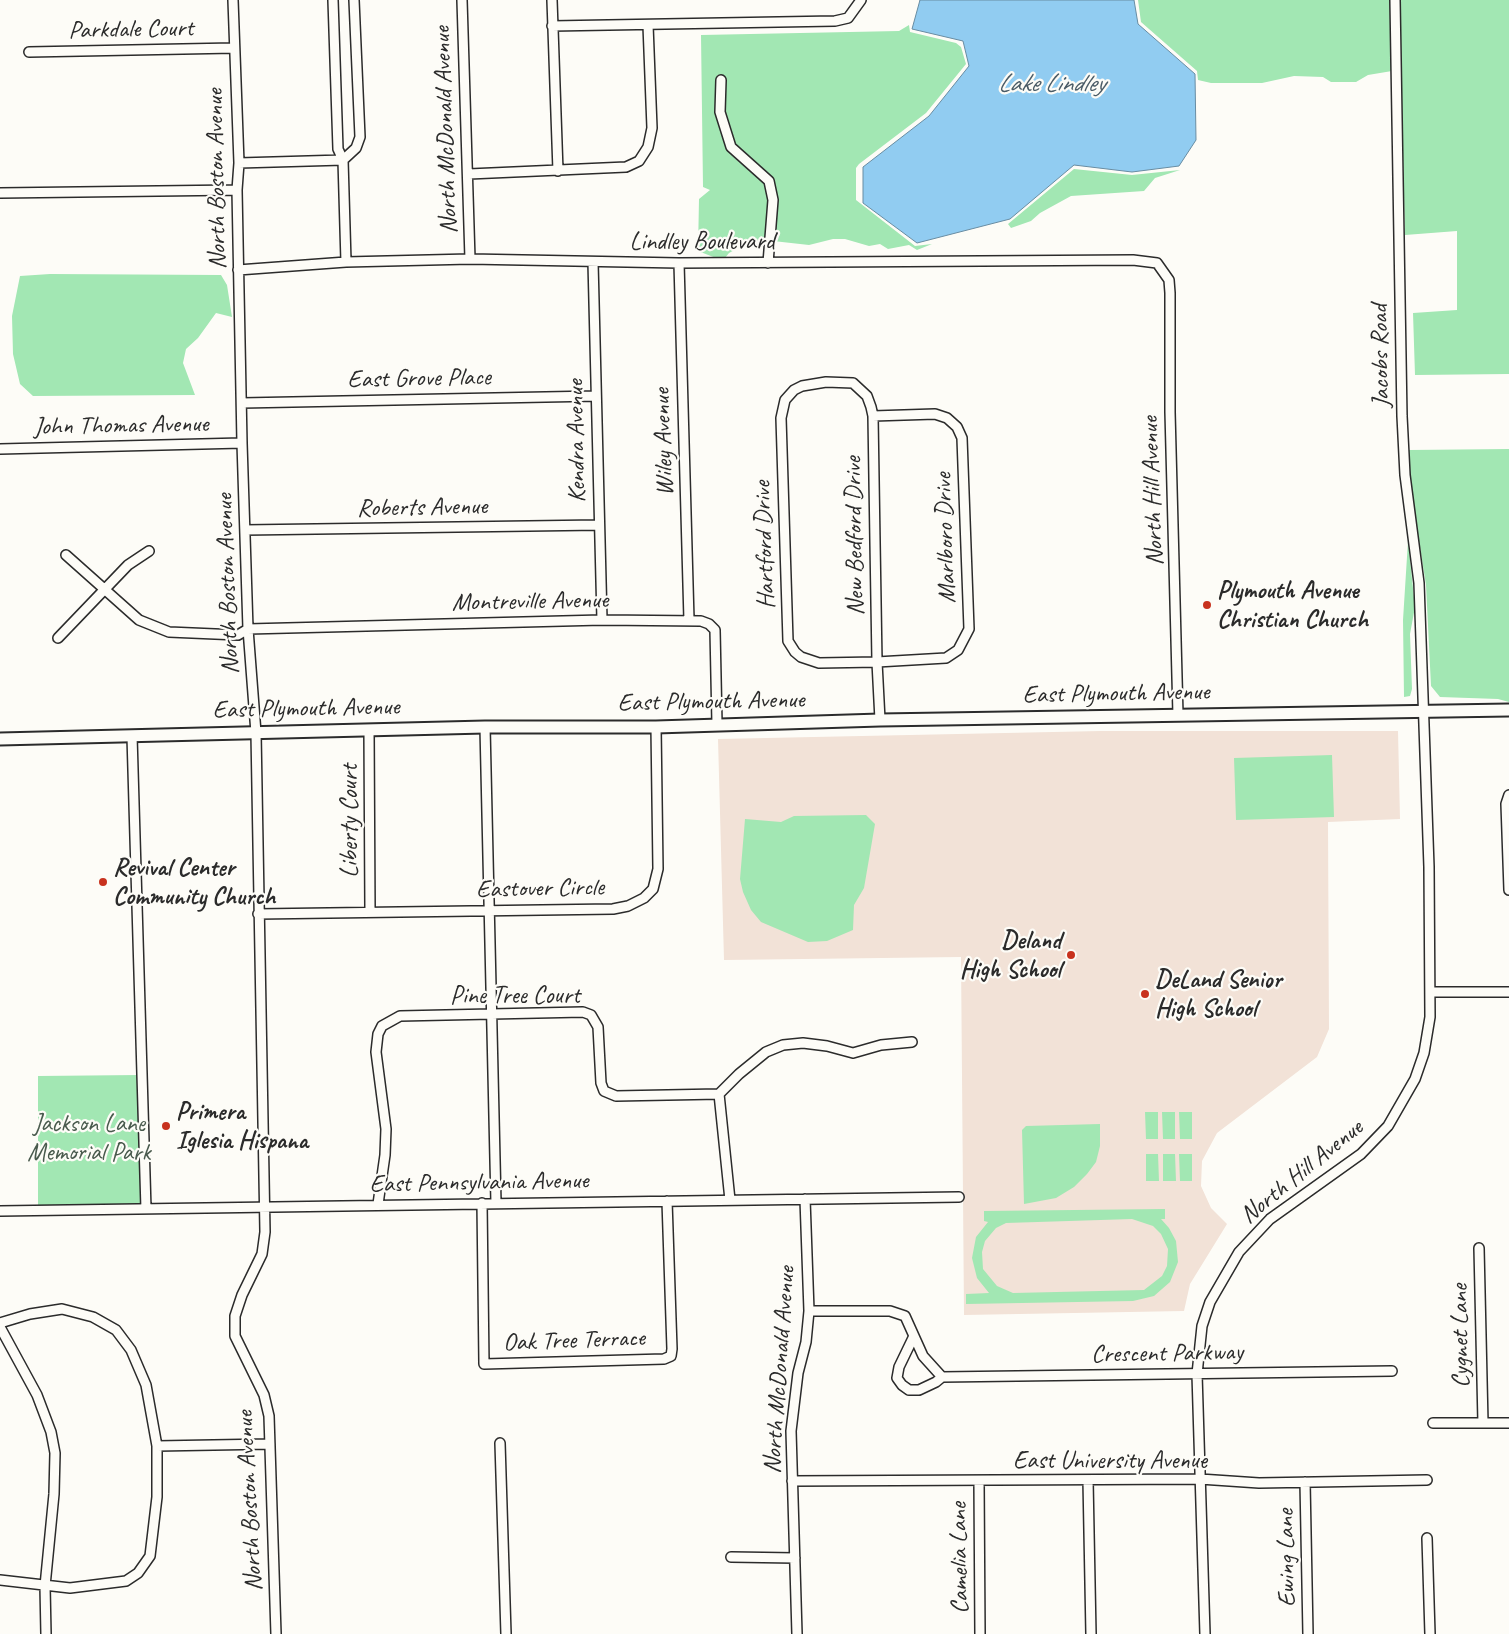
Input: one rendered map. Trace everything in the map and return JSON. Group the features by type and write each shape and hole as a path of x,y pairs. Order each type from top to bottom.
{"main road":[{"name":"East Plymouth Avenue","path":"0,739 485,727 656,727 880,720 1509,710"}],"street":[{"name":"North Boston Avenue","path":"233,0 239,163 237,190 242,443 248,629 256,733 265,1232 262,1254 238,1309 235,1336 264,1395 269,1416 276,1634"},
{"path":"333,0 338,149 343,160 346,262"},
{"path":"239,163 343,160 356,148 360,137 354,0"},
{"name":"North McDonald Avenue","path":"462,0 469,174 470,259"},
{"path":"552,0 558,171"},
{"path":"552,26 835,21 848,18 861,0"},
{"name":"Jacobs Road","path":"1395,0 1402,416 1405,475 1419,583 1423,710"},
{"path":"469,174 626,167 633,165 644,156 651,138 652,128 648,25"},
{"name":"Parkdale Court","path":"29,52 234,48"},
{"path":"721,80 720,112 731,147 769,181 773,200 768,263"},
{"path":"0,193 237,190"},
{"name":"Lindley Boulevard","path":"238,270 346,262 470,259 679,263 1133,260 1158,263 1162,268"},
{"name":"Kendra Avenue","path":"593,262 602,620"},
{"name":"Wiley Avenue","path":"679,263 689,620"},
{"name":"North Hill Avenue","path":"1162,268 1169,280 1170,293 1170,412 1178,715"},
{"name":"New Bedford Drive","path":"828,382 853,383 867,396 873,416 877,662 880,720"},
{"name":"Hartford Drive","path":"828,382 802,386 794,390 781,408 788,641 801,657 819,663 877,662"},
{"name":"East Grove Place","path":"242,403 596,396"},
{"name":"Marlboro Drive","path":"873,416 935,414 947,418 957,427 962,438 969,629 958,650 946,658 877,662"},
{"name":"John Thomas Avenue","path":"0,449 242,443"},
{"name":"Roberts Avenue","path":"245,530 599,525"},
{"path":"58,638 128,565 149,551"},
{"name":"Montreville Avenue","path":"66,555 139,620 169,632 238,635 248,629 602,620 701,621 709,624 715,630 718,724"},
{"name":"North Hill Avenue","path":"1205,1634 1197,1374 1202,1326 1210,1302 1239,1252 1270,1218 1361,1154 1376,1141 1393,1119 1415,1079 1424,1052 1430,1017 1431,992 1423,710"},
{"path":"485,727 496,1203"},
{"name":"Eastover Circle","path":"258,914 613,909 628,906 644,898 653,889 658,869 656,727"},
{"name":"Liberty Court","path":"369,730 370,912"},
{"path":"132,736 146,1208"},
{"path":"1509,794 1506,804 1509,890"},
{"path":"1431,992 1509,992"},
{"name":"Pine Tree Court","path":"378,1204 385,1155 386,1129 376,1052 378,1034 382,1026 400,1016 583,1012 591,1015 598,1027 601,1083 604,1090 616,1096 719,1094"},
{"path":"730,1200 719,1094 739,1074 766,1052 783,1045 803,1043 827,1046 853,1053 881,1045 912,1042"},
{"name":"East Pennsylvania Avenue","path":"0,1212 378,1204 959,1197"},
{"name":"North McDonald Avenue","path":"796,1634 791,1431 798,1373 806,1342 809,1311 805,1199"},
{"name":"Oak Tree Terrace","path":"482,1203 484,1364 664,1359 671,1356 667,1201"},
{"name":"Cygnet Lane","path":"1479,1248 1483,1423"},
{"path":"0,1580 45,1586 70,1588 126,1581 138,1573 150,1556 155,1524 157,1446 146,1385 131,1350 116,1330 94,1317 62,1309 30,1314 0,1325 37,1395 51,1432 55,1453 54,1494 45,1586 46,1634"},
{"path":"809,1311 855,1310 898,1312 904,1316 911,1326 913,1338 927,1362 942,1376 936,1382 919,1390 909,1390 897,1378 899,1366 913,1338"},
{"name":"Crescent Parkway","path":"942,1376 1392,1371"},
{"path":"1433,1423 1509,1423"},
{"path":"500,1443 506,1634"},
{"path":"157,1446 270,1444"},
{"name":"East University Avenue","path":"792,1481 979,1482 1200,1479 1259,1483 1427,1480"},
{"path":"1088,1480 1091,1634"},
{"name":"Camelia Lane","path":"979,1482 980,1634"},
{"name":"Ewing Lane","path":"1305,1482 1308,1634"},
{"path":"1427,1538 1430,1634"},
{"path":"731,1557 794,1558"}],"shaded area":[{"name":"DeLand Senior High School","path":"1101,731 1398,731 1400,819 1328,822 1329,1029 1317,1057 1217,1133 1202,1161 1201,1186 1211,1208 1227,1224 1190,1284 1184,1311 964,1315 961,957 724,960 718,739"}],"green space":[{"path":"1138,0 1391,0 1392,71 1368,75 1356,82 1331,82 1323,77 1294,76 1262,83 1211,83 1198,80 1197,71 1141,22"},
{"path":"1399,0 1509,0 1509,374 1415,375 1413,313 1457,310 1457,231 1405,235"},
{"path":"909,25 910,32 956,43 961,47 966,64 926,113 859,164 856,168 856,200 915,246 932,244 917,250 909,245 888,249 880,244 869,246 845,239 833,239 809,245 773,241 777,199 772,178 734,144 724,112 725,76 717,75 716,114 724,140 728,149 737,160 765,183 769,201 768,217 765,241 754,241 745,244 729,253 725,258 716,258 698,251 699,199 710,190 703,187 701,35 899,31"},
{"path":"1074,169 1132,175 1180,170 1155,178 1144,191 1071,196 1040,213 1031,221 1011,228 1008,224"},
{"path":"50,274 221,275 227,285 232,317 216,313 198,338 186,349 183,363 195,395 33,396 20,384 13,354 12,316 20,276"},
{"path":"1509,449 1509,702 1498,699 1440,697 1431,686 1426,585 1409,478 1409,450"},
{"path":"1408,541 1415,607 1410,634 1412,689 1410,696 1404,697 1403,620"},
{"path":"1332,755 1334,817 1236,820 1234,758"},
{"path":"866,815 875,824 864,888 854,905 853,930 827,941 808,942 761,922 751,910 743,892 740,879 745,819 781,822 794,816"},
{"name":"Jackson Lane Memorial Park","path":"139,1075 143,1201 139,1206 38,1206 38,1076"},
{"path":"1145,1112 1158,1112 1158,1139 1146,1139"},
{"path":"1162,1112 1175,1112 1175,1139 1163,1139"},
{"path":"1179,1112 1192,1112 1192,1139 1180,1139"},
{"path":"1100,1124 1100,1146 1096,1162 1087,1174 1074,1187 1056,1198 1024,1204 1022,1130 1026,1126"},
{"path":"1146,1154 1158,1154 1159,1181 1146,1181"},
{"path":"1163,1154 1175,1154 1176,1181 1163,1181"},
{"path":"1179,1154 1192,1154 1192,1181 1180,1181"},
{"path":"1165,1209 1165,1219 1161,1219 1169,1228 1176,1241 1178,1262 1170,1282 1154,1296 1133,1301 966,1304 966,1294 989,1293 977,1278 972,1258 976,1237 988,1222 984,1221 984,1211","holes":["1132,1219 1153,1226 1161,1234 1168,1249 1167,1266 1162,1276 1144,1290 1013,1293 997,1286 983,1269 982,1252 985,1241 996,1228 1006,1223"]}],"water":[{"name":"Lake Lindley","path":"920,0 1134,0 1138,24 1195,74 1196,140 1179,166 1132,172 1074,165 1010,219 917,243 863,203 863,167 929,116 969,66 963,41 912,29"}],"place":[{"name":"Plymouth Avenue Christian Church","path":"1207,605"},
{"name":"Revival Center Community Church","path":"103,882"},
{"name":"Deland High School","path":"1071,955"},
{"name":"DeLand Senior High School","path":"1145,994"},
{"name":"Primera Iglesia Hispana","path":"166,1126"}]}
